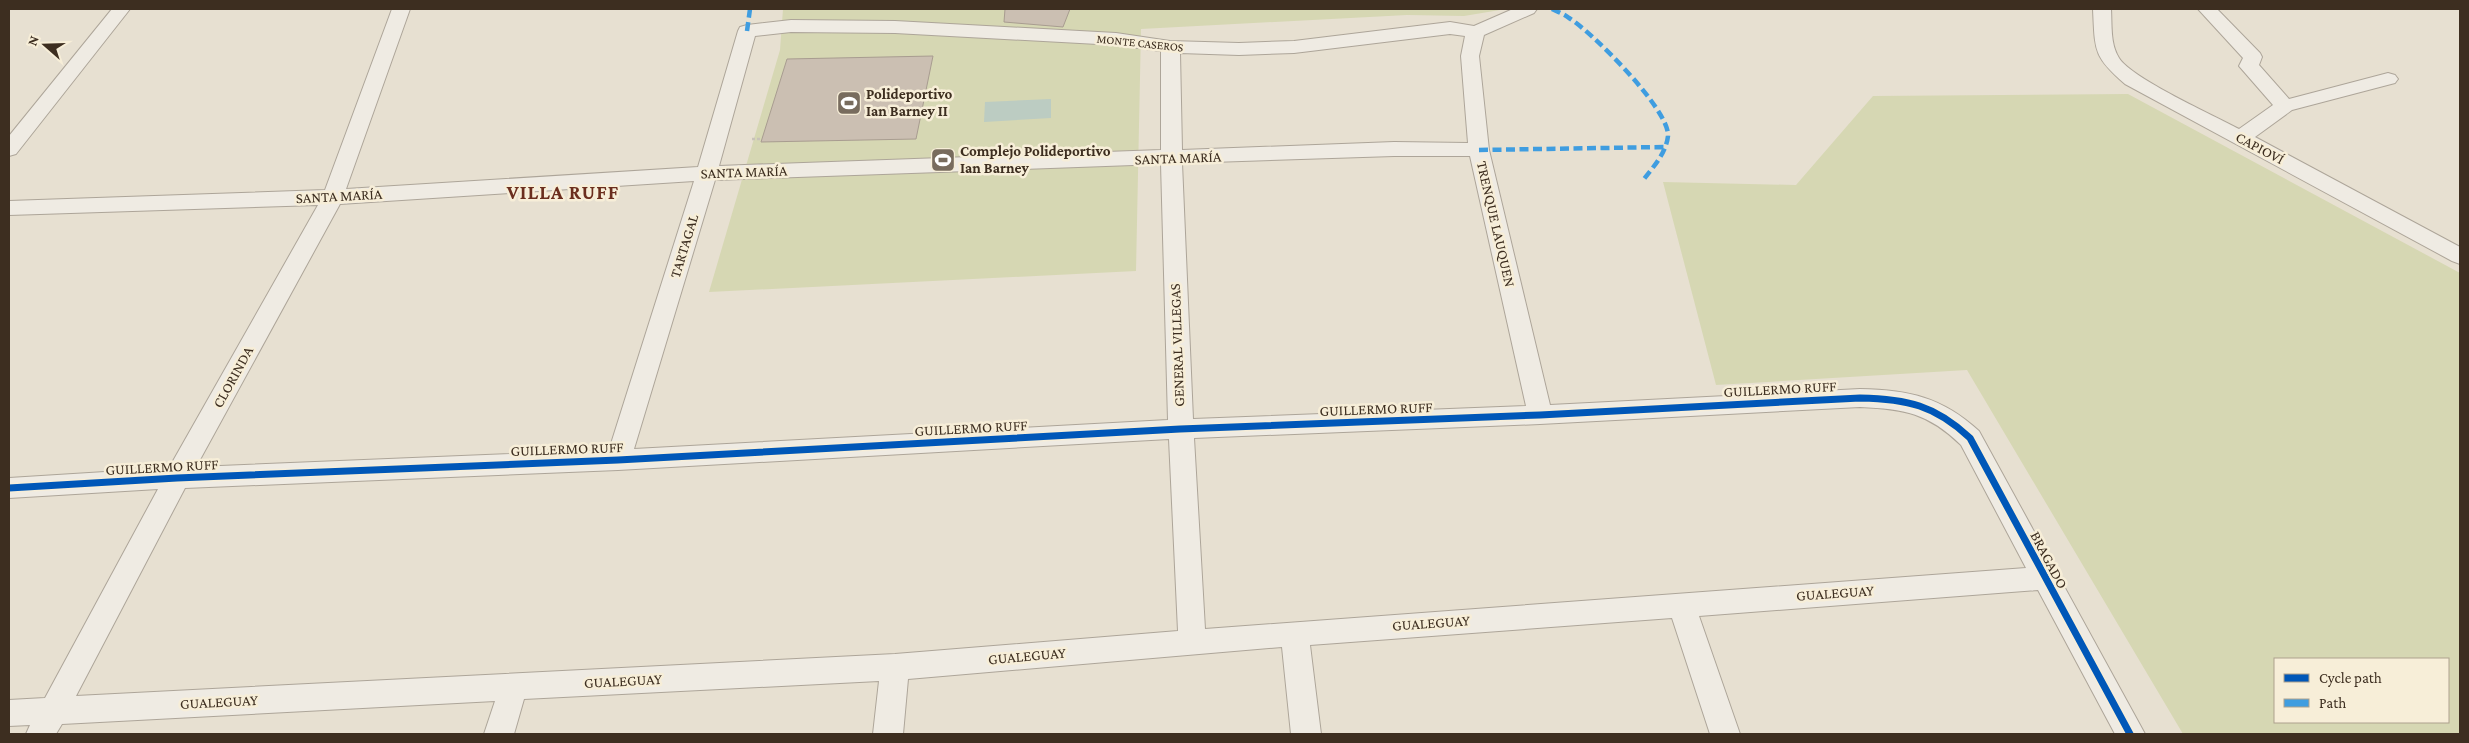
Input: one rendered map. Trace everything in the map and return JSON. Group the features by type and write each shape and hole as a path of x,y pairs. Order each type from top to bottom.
{"street":[{"path":"9,149 121,9"},
{"name":"CLORINDA","path":"47,722 177,478 333,197 401,9"},
{"path":"1476,32 1528,9"},
{"name":"CAPIOVÍ","path":"2102,9 2104,44 2111,62 2132,80 2240,138 2458,248"},
{"path":"2208,9 2253,58 2249,66 2284,106"},
{"name":"MONTE CASEROS","path":"747,31 791,26 895,27 1116,40 1170,47 1239,49 1294,47 1450,28 1476,32"},
{"name":"TARTAGAL","path":"618,460 707,173 747,31"},
{"name":"TRENQUE LAUQUEN","path":"1476,32 1470,56 1479,150 1540,415"},
{"name":"GENERAL VILLEGAS","path":"1170,47 1170,158 1180,429 1192,642"},
{"path":"2240,138 2284,106 2388,79"},
{"name":"SANTA MARÍA","path":"9,208 333,197 707,173 1394,149 1479,150"},
{"name":"GUILLERMO RUFF","path":"9,488 177,478 618,460 1180,429 1540,415 1860,398 1897,399 1934,409"},
{"name":"BRAGADO","path":"1934,409 1954,421 1970,438 2130,734"},
{"name":"GUALEGUAY","path":"9,713 47,722 514,686 895,667 1681,604 2044,578"},
{"path":"1681,604 1725,734"},
{"path":"1295,634 1306,734"},
{"path":"888,734 895,667"},
{"path":"499,734 514,686"}],"path":[{"path":"752,139 762,139"}],"green space":[{"name":"Complejo Polideportivo Ian Barney","path":"783,9 1506,9 1464,16 1407,15 1141,29 1136,271 709,292 780,50"},
{"path":"2128,94 2460,273 2460,734 2183,734 1967,370 1716,385 1663,182 1796,185 1873,96"}],"shaded area":[{"path":"1051,99 1051,118 984,122 985,102"}],"building":[{"path":"1005,9 1070,9 1063,27 1004,22"},
{"name":"Polideportivo Ian Barney II","path":"933,56 916,139 761,142 787,59"}],"marked path":[{"path":"747,31 750,9"},
{"path":"1552,9 1570,18 1632,76 1659,109 1668,135 1660,159 1644,179"},
{"path":"1479,150 1664,147"}],"cycle path":[{"path":"9,488 177,478 618,460 1180,429 1540,415 1860,398 1893,400 1920,405 1933,410 1957,426 1970,438 2130,734"}],"place":[{"name":"Polideportivo Ian Barney II","path":"849,103"},
{"name":"Complejo Polideportivo Ian Barney","path":"943,160"}],"district":[{"name":"VILLA RUFF","path":"563,192"}]}
